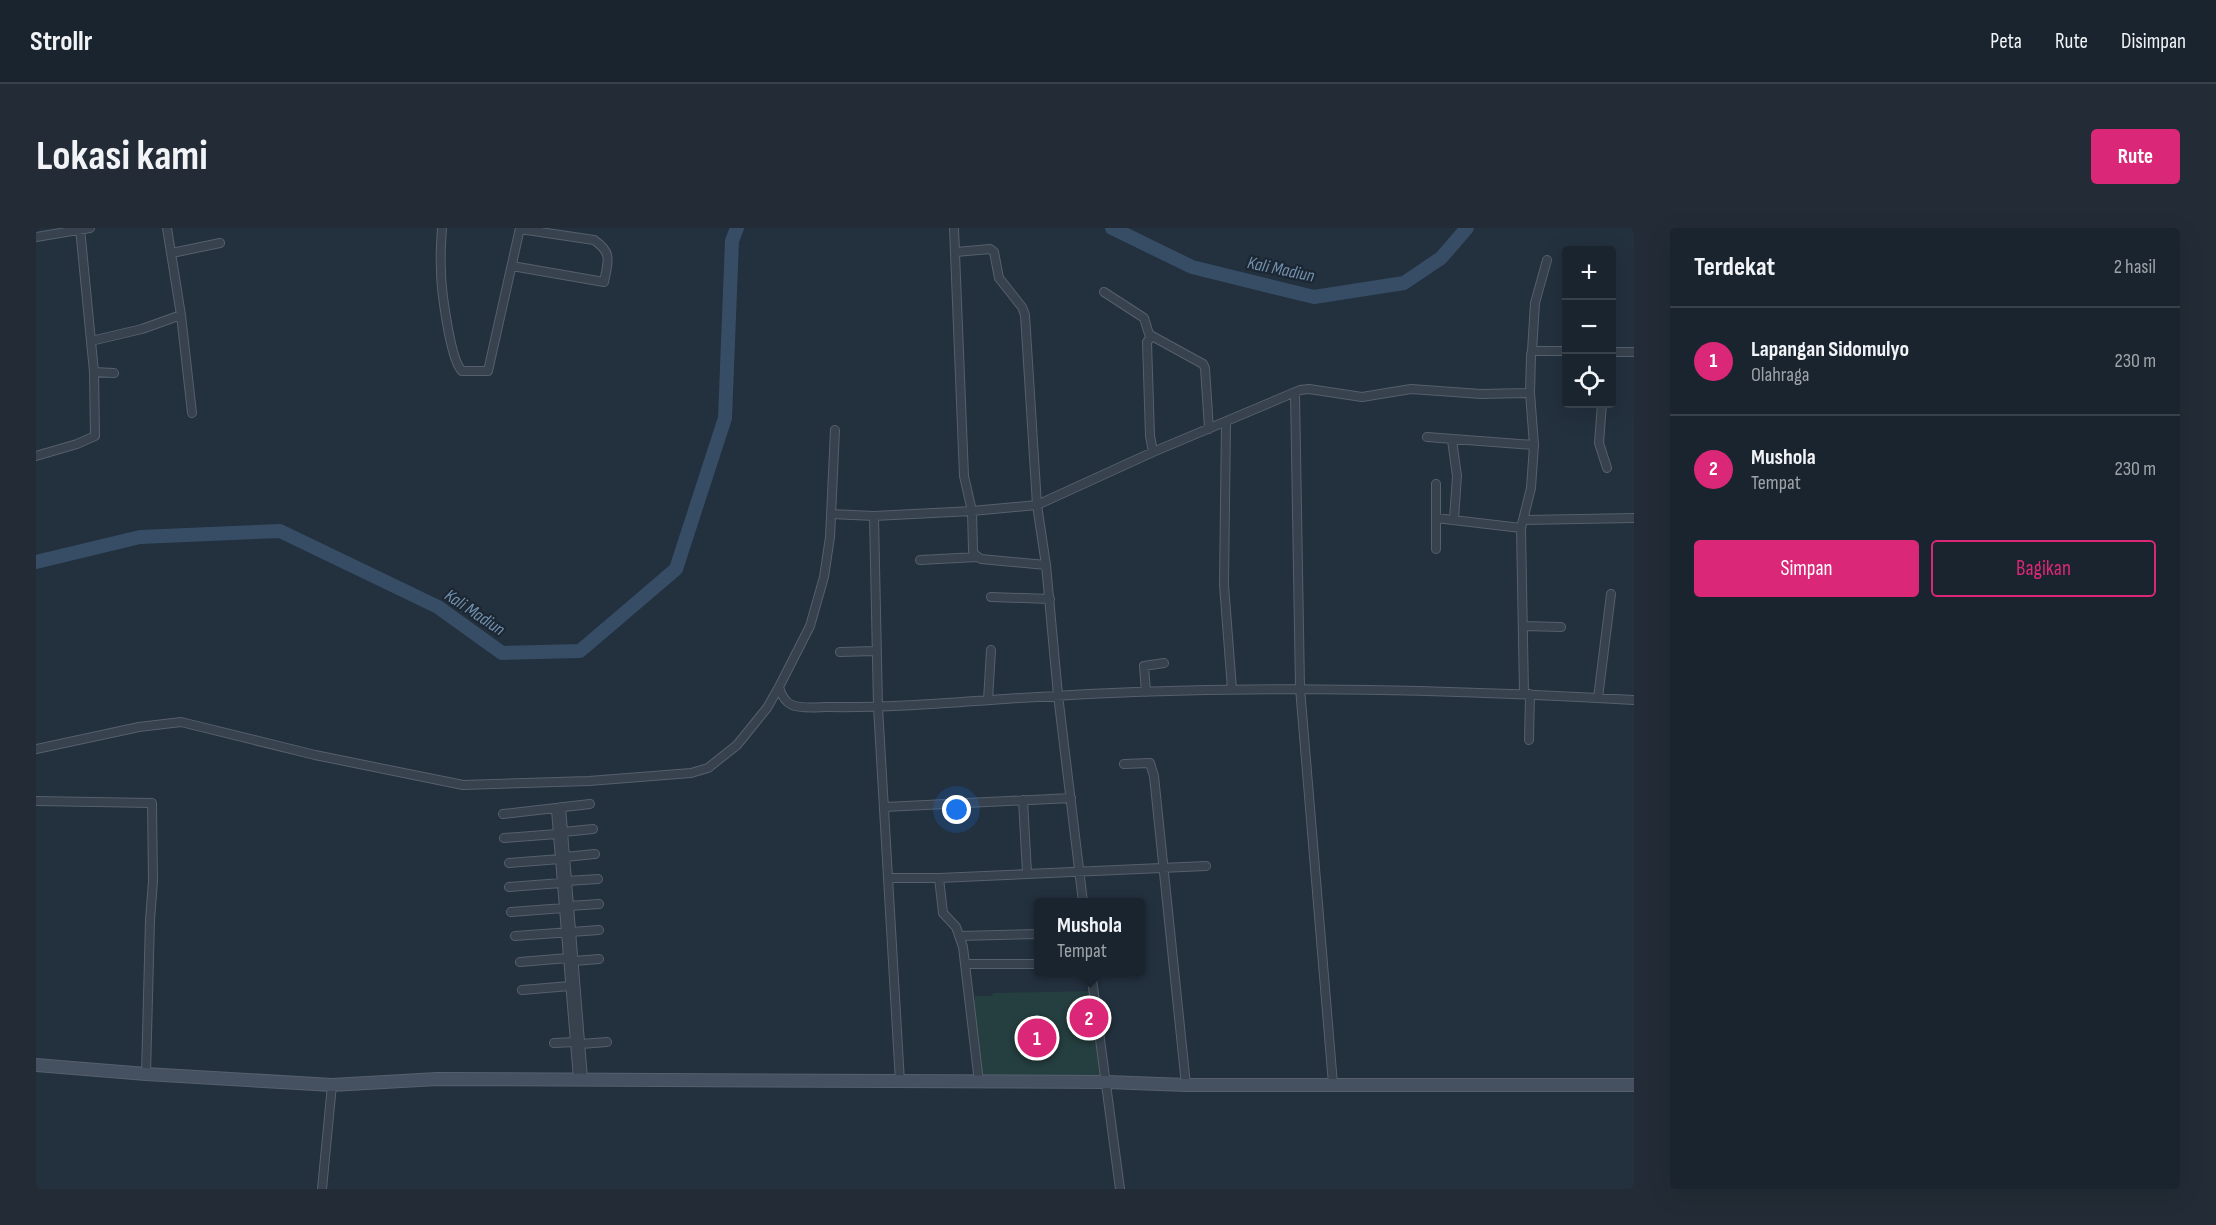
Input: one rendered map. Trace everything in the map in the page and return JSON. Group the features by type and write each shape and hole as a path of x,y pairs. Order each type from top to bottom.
{"main road":[{"path":"36,1065 332,1085 437,1078 1107,1082 1186,1085 1634,1085"}],"street":[{"path":"167,228 181,315 192,413"},
{"path":"442,228 441,282 453,352 458,367 462,370 488,371 520,229 594,240 603,246 609,256 604,282 512,266"},
{"path":"954,228 964,476 972,511 973,550 977,557"},
{"path":"36,237 83,229 94,372 95,436 36,456"},
{"path":"171,254 220,243"},
{"path":"956,252 990,249 994,252 999,278 1022,307 1025,315 1037,504 1047,565 1058,695 1082,898"},
{"path":"1530,740 1522,626 1522,524 1531,488 1534,445 1530,393 1535,303 1547,260"},
{"path":"1104,292 1144,318 1150,337 1147,342 1149,416 1153,452"},
{"path":"91,341 142,329 181,315"},
{"path":"1150,337 1203,364 1209,429"},
{"path":"1532,351 1562,351"},
{"path":"1616,352 1634,352"},
{"path":"94,372 114,373"},
{"path":"831,514 874,516 972,511 1037,504 1153,452 1309,389 1362,397 1411,388 1481,394 1530,393"},
{"path":"1295,393 1300,688 1333,1084"},
{"path":"1602,408 1599,443 1607,468"},
{"path":"1226,422 1224,585 1232,689"},
{"path":"36,749 139,727 181,722 315,755 455,784 589,781 691,773 708,768 736,745 767,708 810,626 824,577 831,514 835,430"},
{"path":"1427,437 1534,445"},
{"path":"1452,440 1457,476 1454,519"},
{"path":"1436,484 1436,549"},
{"path":"874,516 875,651 900,1082"},
{"path":"1436,518 1522,524 1634,518"},
{"path":"920,560 977,557 1047,565"},
{"path":"1598,698 1611,594"},
{"path":"992,597 1050,599"},
{"path":"1522,626 1562,627"},
{"path":"840,652 875,651"},
{"path":"988,700 991,651"},
{"path":"1146,692 1144,666 1164,663"},
{"path":"779,687 784,698 793,706 878,707 1058,695 1300,688 1527,694 1634,700"},
{"path":"1124,764 1151,763 1186,1085"},
{"path":"884,807 1071,798"},
{"path":"1023,800 1027,873"},
{"path":"36,801 152,802 153,881 146,1074"},
{"path":"503,814 590,804"},
{"path":"558,808 580,1079"},
{"path":"504,838 593,829"},
{"path":"509,863 595,854"},
{"path":"888,878 939,878 1206,866"},
{"path":"939,878 944,913 956,927 960,936 979,1082"},
{"path":"509,887 598,879"},
{"path":"512,912 599,904"},
{"path":"515,936 569,936 599,930"},
{"path":"960,936 1034,934"},
{"path":"519,962 599,959"},
{"path":"571,960 570,986 578,1043"},
{"path":"965,964 1034,964"},
{"path":"1091,976 1120,1189"},
{"path":"522,990 570,986"},
{"path":"554,1044 607,1042"},
{"path":"322,1189 332,1085"}],"green space":[{"path":"1092,991 1104,1077 981,1076 970,1000 975,1000 975,996 992,996 993,993"}],"waterway":[{"name":"Kali Madiun","path":"36,562 140,537 280,531 438,607 502,653 580,651 676,569 725,418 732,241 737,228"},
{"name":"Kali Madiun","path":"1112,228 1192,267 1314,297 1404,283 1441,258 1467,228"}],"place":[{"name":"Mushola","path":"1089,1018"},
{"name":"Lapangan Sidomulyo","path":"1037,1038"}]}
